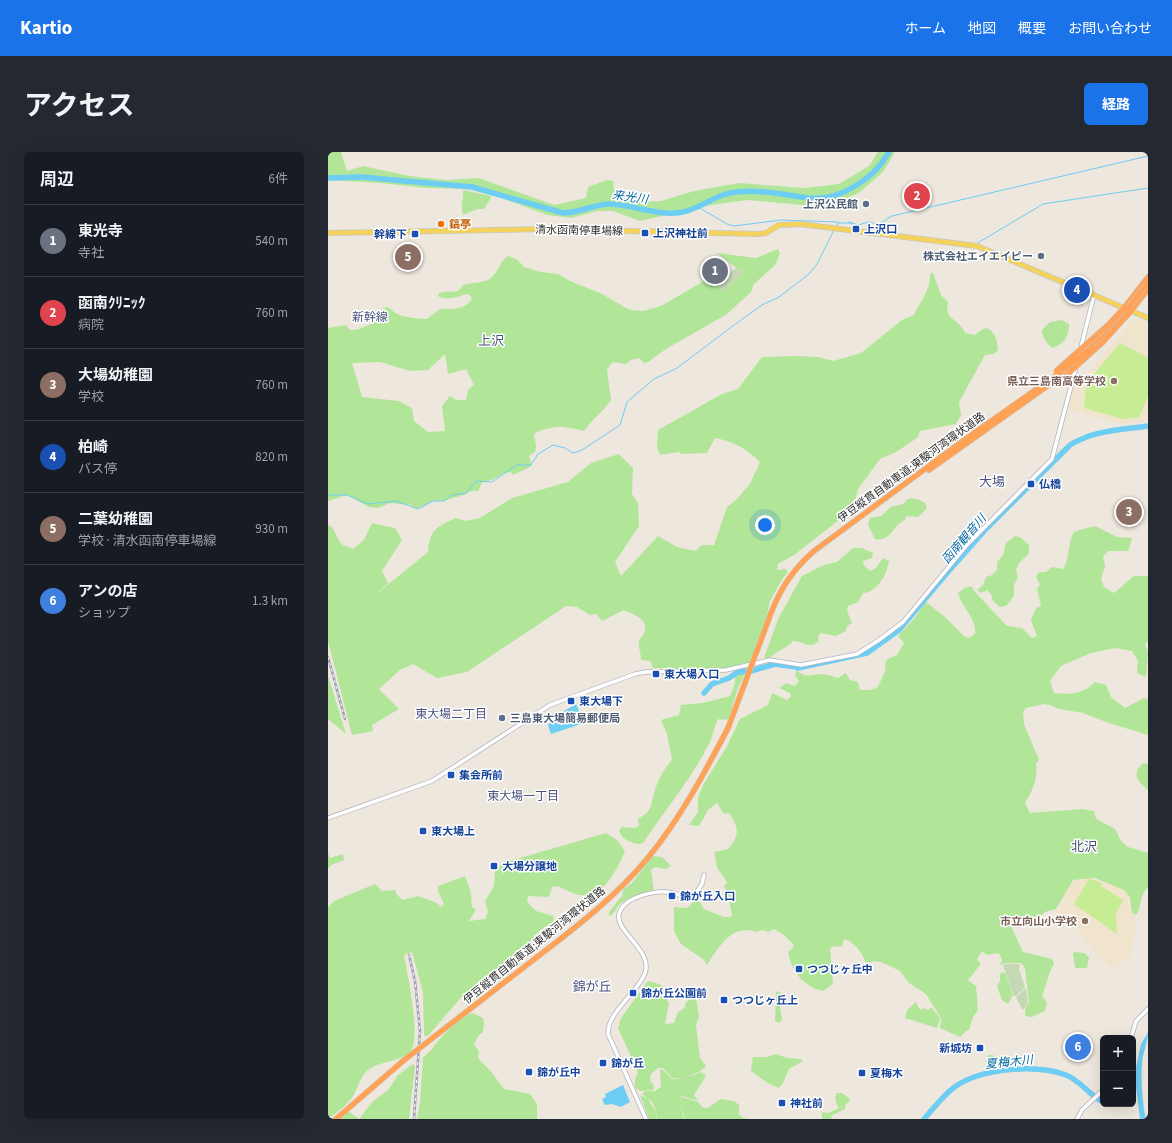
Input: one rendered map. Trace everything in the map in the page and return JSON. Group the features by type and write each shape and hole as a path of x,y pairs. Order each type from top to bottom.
{"highway":[{"path":"1059,375 1124,308 1148,277"},
{"path":"1016,406 1059,375 1091,348 1116,322 1148,283"},
{"path":"1016,406 1102,343 1131,311 1148,289"},
{"name":"伊豆縦貫自動車道;東駿河湾環状道路","path":"336,1119 403,1061 585,919 630,877 664,836 679,815 704,773 728,728 768,624 787,586 809,559 961,445 1016,406"}],"main road":[{"name":"清水函南停車場線","path":"328,233 544,229 758,234 766,233 779,224 800,224 977,246 1148,318"}],"street":[{"path":"328,818 432,781 550,705 635,674 646,672 726,670 770,660 801,665 857,654 867,649 903,622 971,541 1052,459 1094,295"},
{"path":"646,1119 608,1034 609,1023 644,976 647,965 645,956 620,924 619,912 623,906 636,897 667,892 688,897 694,896 702,884 704,875"},
{"path":"1132,1035 1136,1021 1148,1009"},
{"path":"1077,1119 1082,1110 1100,1093"}],"shaded area":[{"name":"県立三島南高等学校","path":"1140,319 1148,322 1148,421 1122,424 1069,410 1071,392 1133,320"},
{"path":"1074,869 1087,877 1107,883 1134,895 1135,936 1132,941 1132,955 1116,967 1112,968 1098,956 1072,924 1053,918 1057,913"}],"green space":[{"path":"332,152 341,152 347,171 363,166 409,176 445,180 479,178 554,205 586,198 588,187 607,180 614,181 613,187 619,198 630,202 661,201 694,191 739,183 804,188 839,184 869,166 878,152 895,152 883,172 859,193 825,207 747,200 711,205 640,221 613,211 597,211 572,218 547,215 478,189 426,188 381,183 328,180 328,154"},
{"path":"463,190 491,196 491,198 484,209 477,209 463,215"},
{"path":"778,249 780,253 776,264 754,284 751,292 727,314 666,349 648,362 644,363 639,358 631,360 626,364 613,362 607,369 611,400 608,404 584,431 553,427 534,434 536,446 535,452 529,456 532,465 530,467 513,475 511,472 491,480 483,481 478,491 470,491 464,495 442,501 435,500 416,509 410,505 410,501 409,505 390,503 378,508 369,507 347,495 328,501 328,328 346,325 350,330 363,328 383,316 383,308 386,307 399,315 427,319 440,309 454,309 463,307 472,297 467,294 447,298 439,297 438,294 441,292 455,292 461,289 463,285 488,280 493,276 508,256 518,260 524,267 540,272 558,274 572,282 600,293 628,309 643,311 661,306 704,281 716,279 719,280 720,290 727,288 743,273 717,253 756,258","holes":["445,354 448,374 466,369 474,385 468,390 466,400 456,400 450,396 442,406 445,431 428,432 414,421 412,408 399,401 362,397 352,363 380,362 410,371 428,370"]},
{"path":"736,268 743,273 727,288 720,290 720,280"},
{"path":"933,273 941,295 948,302 947,308 950,316 959,324 965,333 975,335 987,328 996,337 998,350 994,354 985,355 959,402 961,415 956,424 920,431 917,438 896,452 880,459 858,489 853,509 794,555 778,564 777,570 786,569 788,572 781,581 770,601 765,623 752,659 738,688 729,717 727,720 719,719 717,721 710,742 703,755 678,794 643,843 635,844 623,838 619,831 622,827 635,828 639,826 638,819 647,813 651,807 658,782 664,770 672,760 667,734 661,720 679,715 681,705 703,703 730,696 734,685 735,675 733,667 700,670 653,669 651,661 641,660 639,641 644,633 645,624 640,618 624,610 602,621 596,614 590,615 577,607 566,606 467,672 437,678 413,664 400,670 379,689 399,709 372,725 373,731 352,735 328,641 328,525 332,527 341,544 353,549 364,540 372,523 395,528 402,540 382,571 388,583 374,596 428,552 432,534 444,524 456,518 466,521 480,518 512,498 568,482 591,463 619,454 633,468 632,494 638,503 639,526 615,562 621,576 658,536 677,547 695,551 702,545 714,545 727,507 736,500 750,484 760,462 739,446 728,441 715,438 707,453 681,454 679,452 660,455 657,447 658,430 722,394 738,389 762,357 818,357 833,361 861,353 902,320 914,315 927,291 930,274"},
{"path":"1062,320 1069,324 1067,336 1060,345 1052,348 1045,340 1042,330 1050,322"},
{"name":"県立三島南高等学校","path":"1120,343 1148,358 1148,396 1139,417 1123,419 1084,408 1086,384"},
{"path":"908,499 921,501 925,503 927,508 918,517 906,516 905,520 885,538 875,539 868,525 870,518 881,516 891,507 903,504"},
{"path":"1095,526 1117,537 1132,538 1128,551 1108,551 1103,556 1105,566 1101,579 1104,587 1114,593 1134,576 1148,576 1148,642 1145,644 1148,652 1146,677 1137,673 1138,661 1132,651 1115,648 1091,653 1061,666 1050,681 1054,693 1060,694 1076,693 1086,689 1095,682 1106,685 1111,697 1125,708 1144,698 1148,699 1148,735 1083,713 1059,709 1050,705 1044,704 1026,708 1023,712 1024,724 1039,760 1036,763 1034,784 1025,803 1030,813 1083,809 1094,811 1096,819 1115,829 1121,841 1128,847 1148,853 1148,887 1141,899 1139,910 1136,915 1132,913 1130,897 1124,890 1095,878 1073,880 1056,909 1045,912 1032,923 1021,920 1010,924 1023,952 1052,959 1054,963 1042,996 1047,1002 1045,1011 1032,1017 1025,1016 1026,1006 1029,1003 1025,968 1021,963 1005,963 1000,966 1002,960 999,953 987,955 982,951 977,959 981,964 968,980 976,986 978,1010 973,1017 969,1030 960,1037 940,1028 941,1018 926,994 909,983 900,971 881,962 873,961 866,964 858,948 851,942 844,939 842,946 832,947 830,949 833,984 823,991 810,986 799,977 789,958 788,951 791,950 794,945 784,935 774,929 768,932 763,930 756,932 747,930 733,934 721,945 707,965 703,959 681,944 674,931 674,907 687,908 692,903 693,898 697,897 704,909 724,917 730,917 732,915 728,894 724,886 727,883 717,867 714,852 728,849 735,840 737,831 735,823 729,813 724,814 717,803 708,810 699,826 689,825 698,812 698,798 703,785 726,748 740,719 768,705 772,693 787,700 791,696 790,693 779,688 787,683 794,686 799,682 795,675 797,670 806,675 824,674 838,678 846,673 850,680 858,682 860,690 870,690 878,687 885,671 886,660 897,655 904,643 898,636 913,620 926,602 944,616 964,636 969,638 975,634 974,623 958,593 966,587 972,587 1007,626 1022,628 1032,638 1037,636 1031,620 1036,608 1041,606 1037,589 1040,584 1036,577 1039,572 1046,572 1052,567 1063,569 1067,560 1073,533"},
{"path":"1015,536 1020,537 1029,545 1029,553 1019,563 1016,570 1018,577 1014,585 1014,596 1006,606 1000,607 993,601 991,594 987,590 981,593 977,590 983,585 986,577 992,575 997,570 997,562 1003,555 1006,543"},
{"path":"853,548 862,548 873,553 872,558 863,561 863,564 870,571 876,568 883,558 889,561 884,577 877,586 873,590 863,593 858,602 848,606 847,611 852,623 847,626 846,631 836,636 821,633 819,635 818,642 811,645 793,641 768,659 764,658 778,619 802,576 824,565 837,562"},
{"path":"328,676 330,682 346,734 328,719"},
{"path":"1143,763 1148,764 1148,790 1139,781 1136,775 1139,767"},
{"path":"606,833 617,840 625,851 618,867 607,883 601,889 585,895 575,894 561,888 552,887 549,897 528,896 527,902 536,911 553,916 554,921 539,931 512,961 464,994 428,1036 424,1036 423,992 412,952 404,955 413,1005 415,1034 410,1052 402,1057 368,1070 363,1075 351,1099 328,1119 328,907 334,901 375,884 382,891 395,890 397,895 403,900 418,896 435,902 442,907 444,904 438,891 438,886 465,876 471,893 472,907 476,910 469,921 485,919 488,912 485,901 494,886 495,871 503,863"},
{"path":"328,853 330,858 343,854 344,860 331,865 328,869"},
{"path":"653,856 662,857 671,866 666,869 656,867 651,869 654,892 623,901 609,916 609,912 622,896 623,890 632,883"},
{"path":"1089,879 1102,883 1101,886 1123,900 1116,914 1117,934 1074,904"},
{"path":"1073,953 1085,953 1089,958 1087,968 1075,968"},
{"path":"1005,964 1020,964 1019,969 1025,987 1016,996 1014,996 1003,966"},
{"path":"1003,972 1006,974 1013,995 1008,1004 1002,1000 997,986 1000,981 1000,974"},
{"path":"648,981 659,984 670,990 666,999 669,1003 665,1024 674,1023 678,1012 685,1008 686,1002 693,997 696,998 699,1016 696,1025 700,1058 706,1066 688,1077 701,1072 706,1076 694,1095 698,1101 682,1096 680,1099 682,1097 698,1102 703,1108 708,1108 721,1099 734,1101 739,1105 739,1115 743,1118 750,1119 685,1119 680,1105 684,1119 657,1119 653,1103 642,1094 645,1091 655,1091 661,1087 660,1069 672,1079 683,1078 672,1078 663,1068 658,1068 651,1074 650,1080 654,1086 653,1090 641,1091 635,1088 635,1080 638,1072 618,1028 621,1018"},
{"path":"1026,988 1028,1003 1024,1009 1022,1009 1016,997"},
{"path":"776,991 783,994 784,998 780,1007 782,1020 779,1023 775,1021"},
{"path":"916,1002 920,1010 932,1008 940,1018 937,1028 905,1018 907,1010"},
{"path":"472,1013 483,1018 484,1023 483,1032 478,1036 474,1045 479,1051 478,1058 504,1089 530,1094 537,1104 537,1119 417,1119 420,1102 423,1057 454,1025 462,1018"},
{"path":"776,1054 787,1058 801,1059 803,1061 789,1069 783,1083 779,1088 766,1082 751,1071 753,1057 766,1057"},
{"path":"989,1055 1004,1057 1003,1065 986,1067 987,1057"},
{"path":"413,1064 415,1066 409,1119 359,1119 373,1101 388,1090 398,1075"},
{"path":"837,1093 842,1093 850,1099 845,1105 845,1109 831,1116 832,1119 822,1119 822,1112 828,1113 839,1108 836,1101"},
{"path":"640,1095 648,1099 656,1112 656,1119 649,1119"},
{"path":"348,1111 359,1119 341,1119"}],"water":[{"path":"576,704 584,723 551,734 548,725 554,718 552,715 557,711 559,714"},
{"path":"1148,1032 1142,1070 1143,1098 1146,1119 1140,1119 1136,1087 1136,1068 1141,1044"},
{"path":"623,1085 630,1102 621,1107 612,1104 605,1105 602,1099 606,1097 605,1094"}],"waterway":[{"name":"来光川","path":"328,178 361,177 472,187 563,213 575,212 608,204 627,206 654,212 673,213 690,210 728,193 745,191 809,198 832,196 844,192 865,179 875,171 889,152"},
{"path":"849,222 858,225 869,222 879,224 892,216 1148,156"},
{"path":"976,244 1043,204 1148,188"},
{"path":"698,207 727,224 734,226 781,220 838,222"},
{"path":"836,227 838,223 850,223 859,229"},
{"path":"328,495 347,495 368,504 396,501 418,509 433,501 444,501 452,495 467,493 476,481 492,482 517,465 531,465 538,454 553,445 565,448 573,453 582,450 620,425 627,402 654,379 677,368 762,305 779,297 809,274 817,264 834,230"},
{"path":"865,230 889,233"},
{"path":"914,236 963,242"},
{"name":"函南観音川","path":"798,668 867,653 899,630 986,529 1070,445 1098,433 1148,426"},
{"name":"函南観音川","path":"704,693 712,684 729,678 738,672 751,671 775,664 796,667"},
{"name":"夏梅木川","path":"924,1119 943,1097 956,1086 980,1075 1010,1070 1040,1070 1066,1075 1100,1100"}],"railway":[{"path":"328,657 345,719"},
{"path":"409,955 415,981 420,1031 414,1119"}],"place":[{"name":"函南ｸﾘﾆｯｸ","path":"917,196"},
{"name":"上沢公民館","path":"866,204"},
{"name":"鎬亭","path":"441,224"},
{"name":"上沢口","path":"856,229"},
{"name":"上沢神社前","path":"645,233"},
{"name":"幹線下","path":"415,234"},
{"name":"株式会社エイエイピー","path":"1041,256"},
{"name":"二葉幼稚園","path":"408,257"},
{"name":"東光寺","path":"715,271"},
{"name":"柏崎","path":"1077,290"},
{"name":"県立三島南高等学校","path":"1114,381"},
{"name":"仏橋","path":"1031,484"},
{"name":"大場幼稚園","path":"1129,512"},
{"name":"東大場入口","path":"656,674"},
{"name":"東大場下","path":"571,701"},
{"name":"三島東大場簡易郵便局","path":"502,718"},
{"name":"集会所前","path":"451,775"},
{"name":"東大場上","path":"423,831"},
{"name":"大場分譲地","path":"494,866"},
{"name":"錦が丘入口","path":"672,896"},
{"name":"市立向山小学校","path":"1085,921"},
{"name":"つつじヶ丘中","path":"799,969"},
{"name":"錦が丘公園前","path":"633,993"},
{"name":"つつじヶ丘上","path":"724,1000"},
{"name":"アンの店","path":"1078,1047"},
{"name":"新城坊","path":"980,1048"},
{"name":"錦が丘","path":"603,1063"},
{"name":"錦が丘中","path":"529,1072"},
{"name":"夏梅木","path":"862,1073"},
{"name":"神社前","path":"782,1103"}],"district":[{"name":"新幹線","path":"370,317"},
{"name":"上沢","path":"491,340"},
{"name":"大場","path":"992,481"},
{"name":"東大場二丁目","path":"451,714"},
{"name":"東大場一丁目","path":"523,796"},
{"name":"北沢","path":"1084,846"},
{"name":"錦が丘","path":"592,986"}]}
